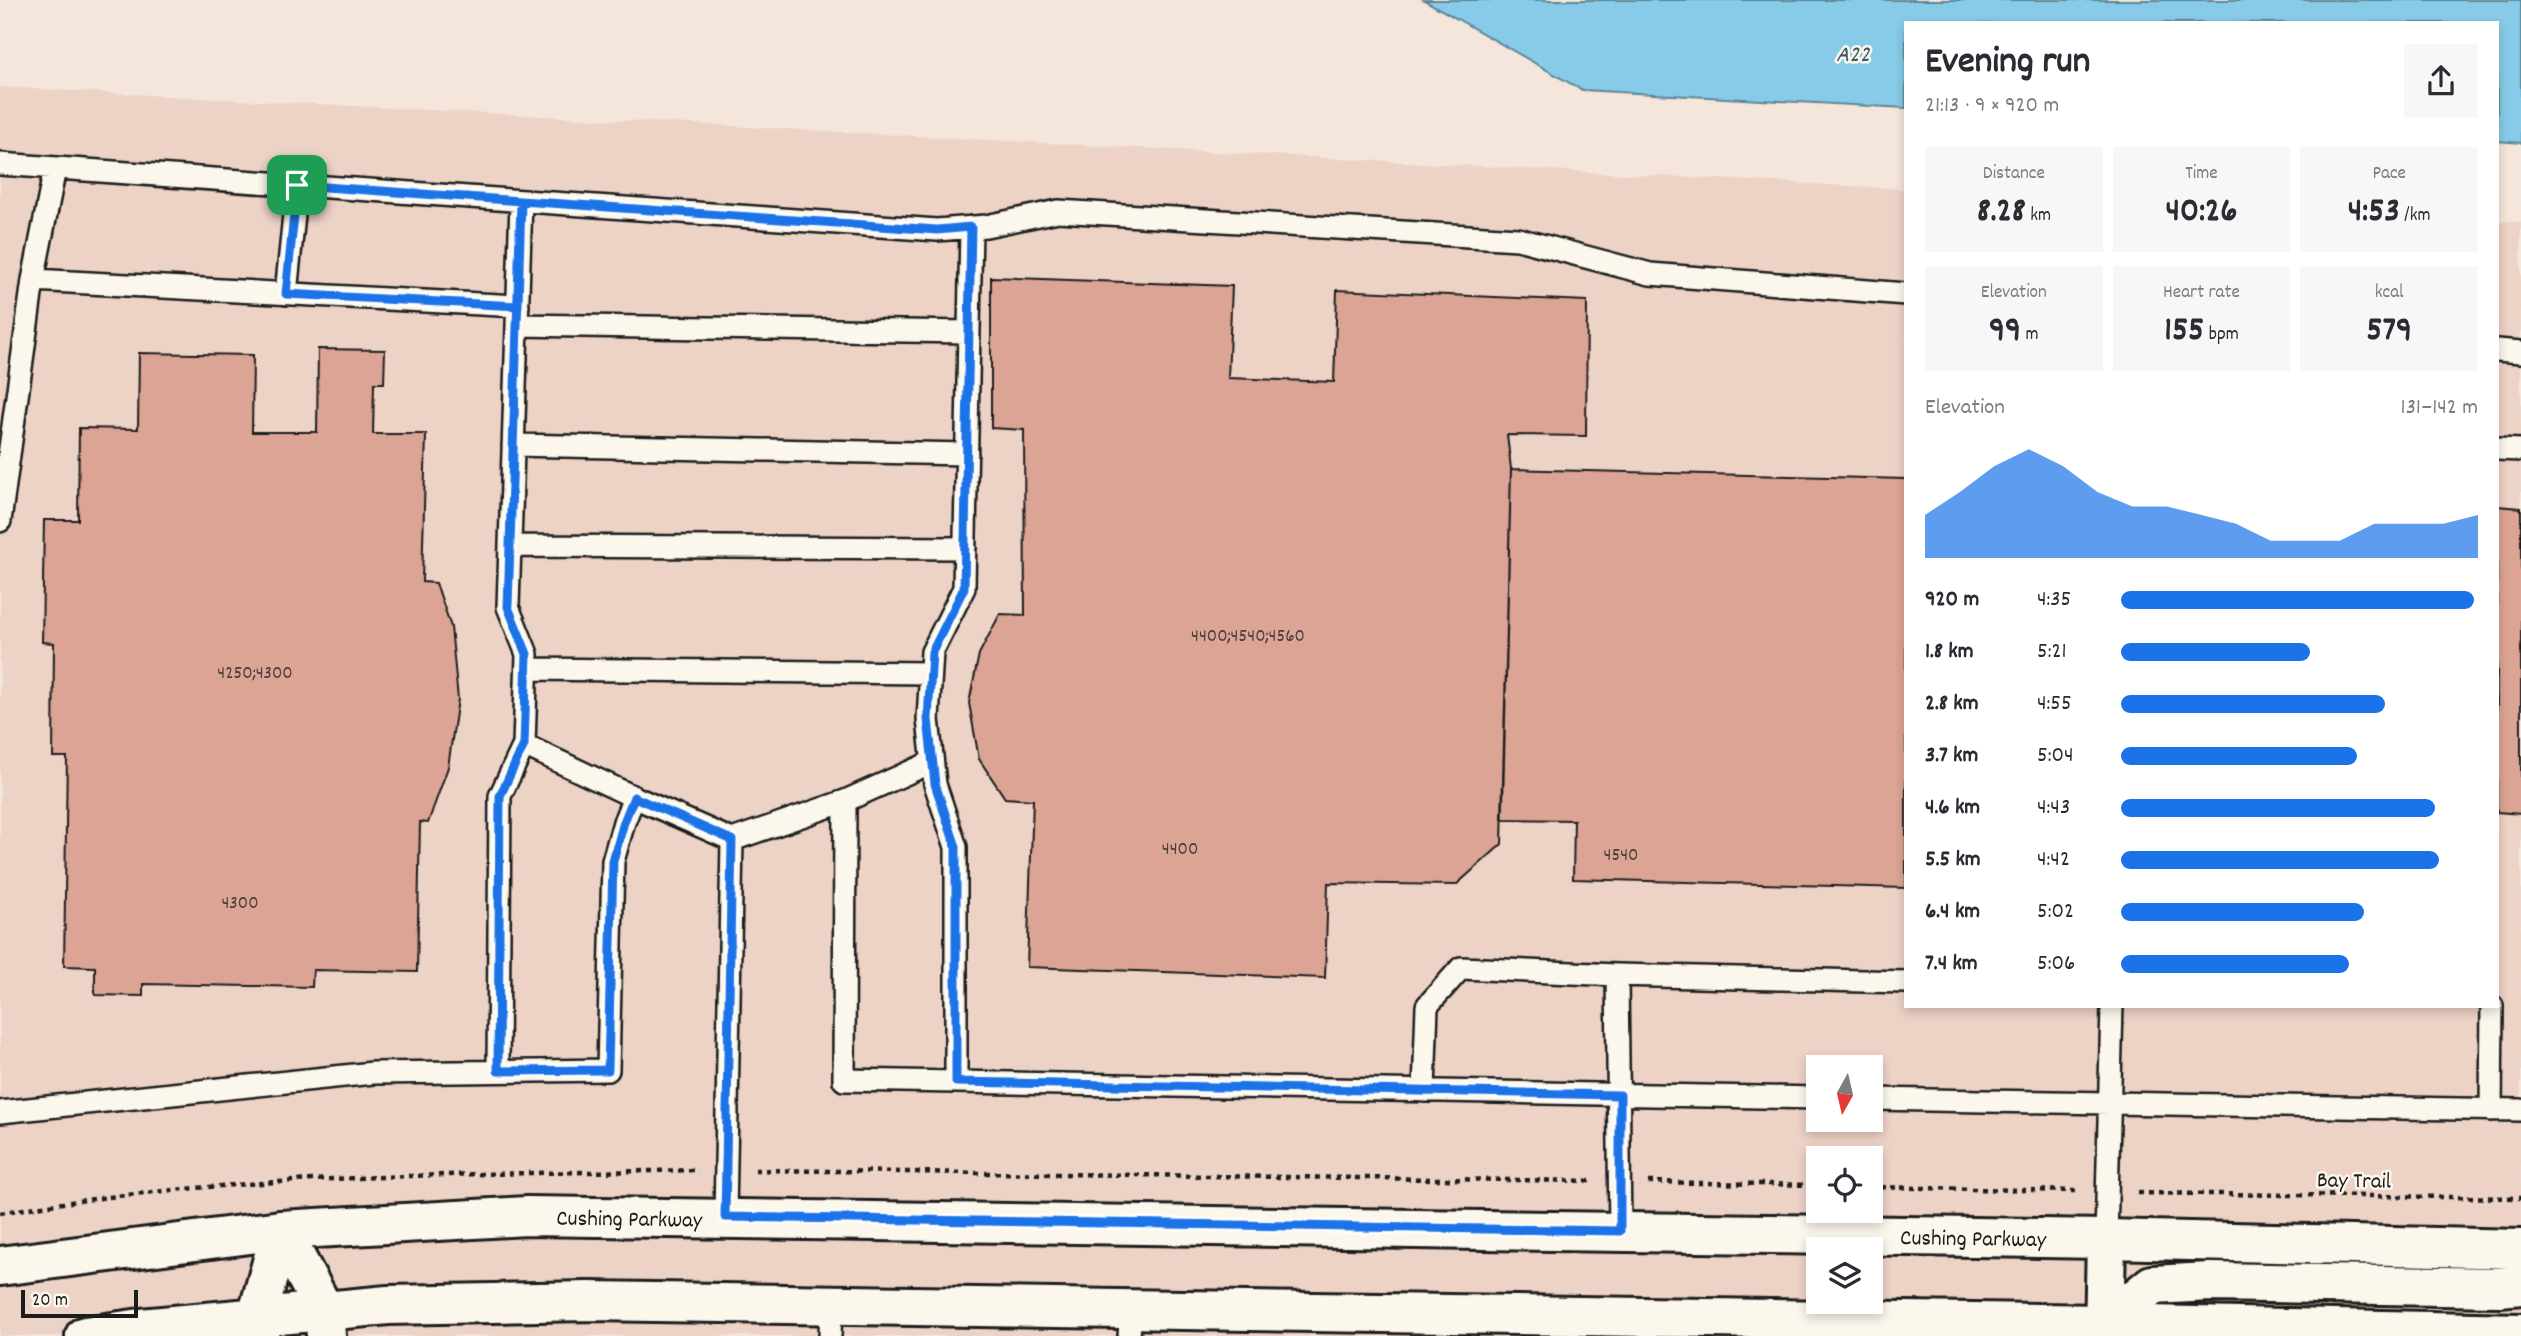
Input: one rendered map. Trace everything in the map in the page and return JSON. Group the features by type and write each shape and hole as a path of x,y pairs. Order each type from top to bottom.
{"main road":[{"name":"Cushing Parkway","path":"0,1266 281,1230 527,1216 2106,1239 2521,1249"},
{"path":"281,1230 325,1323"},
{"path":"258,1326 281,1230"},
{"path":"2104,1330 2106,1239"},
{"path":"2104,1330 2152,1285 2210,1282 2499,1287 2521,1285"},
{"path":"85,1336 325,1323 388,1305 588,1301 831,1320 2521,1333"}],"lane":[{"path":"0,164 937,230 986,226 1058,211 1518,239 1650,274 1904,294"},
{"path":"0,521 33,280 55,168"},
{"path":"286,294 297,185"},
{"path":"498,1071 500,796 524,745 527,669 527,654 508,607 521,201"},
{"path":"956,1082 956,847 935,784 928,719 932,652 964,588 971,227"},
{"path":"33,280 286,294 517,316 969,332"},
{"path":"2499,350 2521,352"},
{"path":"513,445 967,454"},
{"path":"2499,449 2521,450"},
{"path":"510,546 965,548"},
{"path":"527,669 930,673"},
{"path":"524,745 732,840 845,801 932,762"},
{"path":"0,1112 373,1073 608,1070 613,861 634,797"},
{"path":"845,801 844,1080 1806,1098"},
{"path":"725,1217 732,840"},
{"path":"1424,1091 1427,1006 1461,968 1904,982"},
{"path":"1617,975 1620,1231"},
{"path":"2106,1239 2112,1008"},
{"path":"2491,1110 2492,1008"},
{"path":"1883,1099 2521,1110"}],"path":[{"path":"1883,1187 2022,1190"},
{"name":"Bay Trail","path":"2186,1195 2521,1198"}],"shaded area":[{"path":"0,87 1904,189 1904,1008 2499,1008 2499,221 2521,222 2521,1336 0,1336"}],"water":[{"name":"A22","path":"1424,0 2521,0 2521,143 2499,141 2499,21 1904,21 1904,108 1582,90"}],"building":[{"path":"991,277 1232,286 1228,378 1334,382 1337,290 1587,301 1586,436 1507,435 1511,469 1502,844 1456,885 1328,883 1325,978 1027,967 1033,800 1005,798 979,759 969,703 979,654 1000,614 1025,615 1024,430 991,428"},
{"path":"318,349 385,350 384,383 374,383 373,434 426,434 422,582 436,583 451,627 458,699 448,767 428,823 420,822 417,972 313,970 312,987 143,984 143,996 95,995 95,967 64,966 67,757 53,757 54,643 42,642 44,520 78,520 79,428 138,429 139,353 253,355 252,432 317,432"},
{"path":"1511,469 1904,479 1904,888 1573,879 1574,820 1502,819"},
{"path":"2499,506 2521,508 2521,814 2499,812"}],"route":[{"path":"297,185 286,294 518,306 521,201 937,230 971,227 964,588 932,652 928,719 935,784 956,847 956,1082 1620,1095 1620,1231 725,1217 732,840 634,797 613,861 608,1070 498,1071 500,796 524,745 527,654 508,607 518,306 521,201 297,185"}]}
